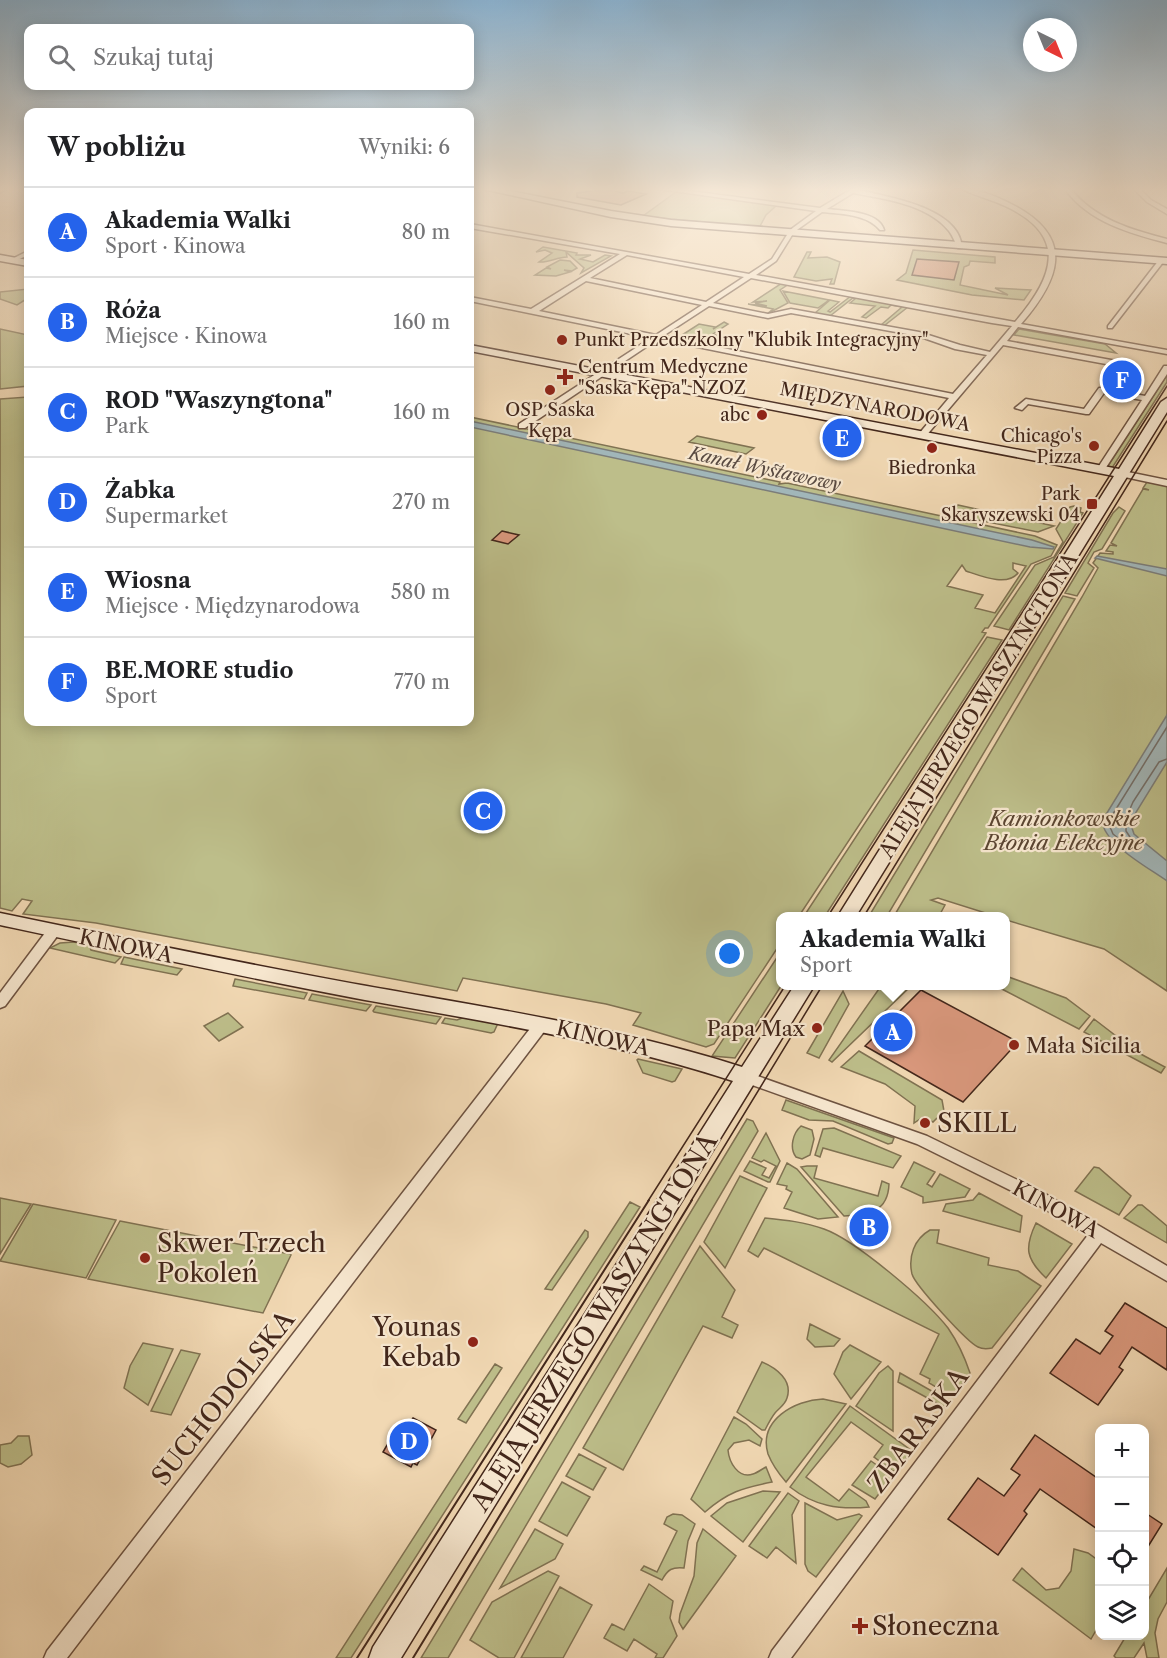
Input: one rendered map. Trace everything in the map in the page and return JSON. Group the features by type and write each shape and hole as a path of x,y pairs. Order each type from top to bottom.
{"street":[{"path":"532,312 604,266"},
{"path":"707,266 1167,352"},
{"path":"522,426 764,266"},
{"path":"922,435 1045,288 1051,266"},
{"path":"1110,327 1160,266"},
{"path":"584,279 770,316 792,311 919,334 958,347 991,354"},
{"path":"474,300 954,397"},
{"path":"1000,342 1123,359"},
{"path":"1105,391 1132,346"},
{"name":"MIĘDZYNARODOWA","path":"474,349 1167,483"},
{"path":"1101,469 1167,369"},
{"path":"1019,408 1026,401 1086,412 1102,390 1147,399"},
{"name":"ALEJA JERZEGO WASZYNGTONA","path":"849,912 1167,402"},
{"name":"KINOWA","path":"0,919 53,932 225,966 542,1025 681,1056 921,1140 1036,1196 1167,1274"},
{"path":"0,1003 53,932"},
{"name":"ALEJA JERZEGO WASZYNGTONA","path":"384,1658 801,990"},
{"name":"SUCHODOLSKA","path":"54,1658 542,1025"},
{"name":"ZBARASKA","path":"779,1658 1099,1233"}],"green space":[{"path":"582,266 593,266 581,273 584,268"},
{"path":"800,266 839,266 834,284 830,284 832,279 816,281 794,277"},
{"path":"908,266 966,266 960,285 1008,295 995,288 1031,290 1024,300 972,295 897,280 906,273"},
{"path":"547,267 577,268 572,271 564,270 570,272 556,276 535,275 546,268 551,269"},
{"path":"782,283 789,284 780,290 788,303 767,314 773,309 748,304 767,306 755,303 767,301 753,302"},
{"path":"24,289 24,301 17,305 0,299 0,292"},
{"path":"783,291 829,300 818,308 790,303"},
{"path":"851,296 908,307 885,325 881,325 902,307 891,305 888,308 881,307 866,318 862,317 875,306 850,303 855,299 853,298 830,316 815,313 830,300 839,302 828,311 830,312"},
{"path":"724,322 728,324 713,334 723,338 710,337 704,342 679,337 699,324 715,327 713,329"},
{"path":"0,329 24,334 24,386 0,389"},
{"path":"1019,329 1105,344 1116,353 1014,335"},
{"path":"1167,375 1167,382 1112,468 1108,466"},
{"path":"24,397 24,726 474,726 474,418 780,482 779,484 787,483 1035,536 1057,545 1051,556 1031,564 988,628 982,632 986,633 802,912 776,912 776,950 714,1044 706,1047 633,1025 641,1013 606,1004 463,978 457,991 96,923 23,914 32,901 22,899 12,911 0,908 0,399","holes":["1013,563 1026,566 995,613 975,608 983,595 947,586 962,565 966,571 1001,580 1018,573 1013,569"]},
{"path":"697,436 754,448 746,454 689,442"},
{"name":"Kamionkowskie Błonia Elekcyjne","path":"1147,482 1167,486 1167,991 1104,949 1010,921 1010,912 982,912 938,898 931,900 945,905 941,912 896,912 1082,597 1098,568 1093,563 1100,553 1113,554 1113,552 1106,551 1110,545 1117,546 1111,543 1143,489 1149,490 1143,488"},
{"path":"958,505 1054,526 1038,532 948,514"},
{"path":"1070,507 1081,508 1080,512 1083,513 1009,630 994,626 1035,565 1054,557 1063,542 1056,529"},
{"path":"1119,507 1125,511 1102,549 1094,552 1088,563 1094,568 1077,596 1065,593 1113,513"},
{"path":"1063,596 1075,599 889,912 871,912"},
{"path":"987,637 1002,640 828,912 807,912"},
{"path":"74,942 89,945 91,950 121,957 115,963 50,948 60,943"},
{"path":"124,957 182,969 177,975 121,964"},
{"path":"776,959 776,990 778,990 735,1058 712,1056"},
{"path":"1010,977 1066,998 1090,1016 1079,1029 1004,990 1010,990"},
{"path":"235,979 307,993 304,999 233,986"},
{"path":"878,990 907,990 832,1062 829,1060"},
{"path":"843,991 849,1004 819,1058 807,1053"},
{"path":"312,994 371,1005 366,1011 309,1000"},
{"path":"376,1006 441,1017 436,1024 374,1012"},
{"path":"228,1013 243,1027 219,1041 204,1026"},
{"path":"465,1017 498,1023 494,1032 491,1033 442,1023 445,1018 457,1020"},
{"path":"1094,1019 1137,1052 1165,1067 1161,1073 1084,1032"},
{"path":"859,1051 942,1100 944,1111 933,1122 923,1117 914,1123 915,1106 885,1084 841,1067"},
{"path":"638,1059 682,1069 672,1082 643,1073"},
{"path":"786,1100 894,1138 892,1143 888,1144 833,1121 809,1120 782,1110"},
{"path":"747,1119 753,1121 758,1131 448,1658 421,1658"},
{"path":"801,1126 812,1130 814,1139 810,1155 802,1159 796,1157 792,1145"},
{"path":"834,1128 901,1156 893,1168 823,1148 820,1157 815,1155 823,1129"},
{"path":"766,1133 780,1161 770,1182 744,1171 750,1161 766,1168 762,1175 769,1178 776,1166 764,1160 761,1162 752,1158"},
{"path":"914,1162 935,1172 927,1184 932,1187 940,1174 970,1189 965,1197 923,1203 923,1197 901,1187"},
{"path":"787,1163 797,1169 838,1217 818,1219 784,1208 792,1192 786,1189 787,1186 777,1184"},
{"path":"817,1166 814,1178 878,1196 882,1181 889,1184 885,1201 869,1213 844,1216 801,1167"},
{"path":"1094,1167 1099,1168 1131,1196 1119,1215 1075,1191"},
{"path":"740,1176 767,1188 725,1268 704,1242"},
{"path":"979,1193 1022,1216 1020,1232 943,1211 946,1204 973,1200"},
{"path":"0,1198 31,1204 0,1254"},
{"path":"630,1202 640,1207 351,1658 336,1658"},
{"path":"33,1204 116,1220 86,1278 0,1261"},
{"path":"1138,1205 1142,1205 1167,1226 1167,1243 1124,1218"},
{"path":"765,1218 810,1225 837,1235 890,1272 938,1316 951,1333 970,1373 953,1397 929,1383 930,1379 920,1374 939,1334 764,1248 758,1257 748,1251"},
{"name":"Skwer Trzech Pokoleń","path":"120,1221 291,1255 263,1313 88,1279"},
{"path":"1036,1223 1072,1244 1046,1278 1034,1265 1029,1253 1030,1239"},
{"path":"585,1230 588,1232 588,1237 552,1290 545,1289"},
{"path":"930,1230 939,1230 937,1243 989,1258 988,1265 1018,1271 1041,1286 992,1348 985,1349 972,1343 931,1301 915,1280 911,1268 912,1255 916,1243"},
{"path":"700,1246 735,1290 722,1317 738,1325 732,1338 703,1326 623,1470 583,1448"},
{"path":"810,1324 840,1339 834,1346 815,1347 807,1339"},
{"path":"143,1343 173,1349 148,1405 124,1388 130,1366"},
{"path":"850,1345 881,1362 851,1399 834,1374 843,1352"},
{"path":"181,1350 200,1354 171,1415 151,1411"},
{"path":"762,1362 782,1376 788,1386 785,1403 765,1430 737,1412"},
{"path":"495,1364 502,1368 466,1423 458,1419"},
{"path":"888,1366 893,1371 893,1431 856,1406 879,1373"},
{"path":"900,1373 951,1402 946,1408 898,1382"},
{"path":"823,1399 846,1404 786,1482 768,1454 766,1442 768,1431 781,1414 791,1408 801,1403"},
{"path":"850,1406 912,1451 896,1471 893,1471 874,1457 883,1445 851,1422 806,1477 839,1501 849,1489 866,1501 869,1507 847,1508 827,1505 808,1499 790,1487"},
{"path":"734,1417 746,1424 762,1439 760,1446 749,1440 734,1443 728,1450 732,1464 739,1472 748,1475 766,1467 772,1482 736,1492 705,1512 691,1499"},
{"path":"18,1436 29,1436 32,1455 21,1464 8,1467 0,1463 0,1445 11,1443"},
{"path":"579,1454 606,1468 593,1490 566,1476"},
{"path":"871,1461 888,1473 891,1478 875,1499 852,1485"},
{"path":"562,1482 590,1497 567,1536 539,1521"},
{"path":"763,1491 780,1492 743,1542 711,1516 727,1503"},
{"path":"788,1493 799,1501 792,1515 796,1563 776,1547 767,1558 749,1546"},
{"path":"805,1503 837,1520 859,1514 862,1516 816,1577 808,1571 805,1564"},
{"path":"673,1514 682,1515 695,1524 688,1541 684,1568 671,1570 662,1580 641,1570 644,1566 657,1572 677,1531 664,1524 667,1517"},
{"path":"535,1529 563,1544 555,1559 500,1588"},
{"path":"703,1529 736,1556 683,1629 679,1622 680,1614 694,1576 697,1543"},
{"path":"1074,1549 1088,1553 1095,1558 1095,1632 1091,1639 1013,1580 1022,1568 1046,1590 1059,1588 1071,1571"},
{"path":"1167,1568 1167,1602 1158,1619 1155,1633 1159,1658 1147,1658 1144,1643 1134,1658 1116,1658 1114,1656 1124,1640 1149,1640 1149,1598"},
{"path":"548,1571 559,1576 514,1658 499,1658 470,1640 492,1602"},
{"path":"649,1584 673,1601 670,1618 677,1636 663,1658 655,1658 657,1654 634,1639 627,1651 604,1638 612,1624 624,1630"},
{"path":"560,1587 592,1605 563,1658 521,1658"}],"water":[{"path":"474,422 1032,540 1054,547 1053,549 1030,547 474,428"},
{"path":"1097,556 1167,569 1167,576 1095,558"},
{"path":"1167,715 1167,762 1130,822 1134,834 1167,861 1167,881 1119,847 1110,838 1102,821"}],"building":[{"path":"915,266 958,266 954,280 912,275"},
{"path":"502,531 519,535 508,544 492,540"},
{"path":"921,990 1018,1042 963,1102 865,1046"},
{"path":"1125,1303 1167,1328 1167,1370 1132,1347 1119,1367 1123,1370 1098,1405 1050,1373 1076,1339 1100,1354 1113,1336 1105,1331"},
{"path":"413,1418 436,1430 417,1465 413,1463 411,1467 383,1452 397,1428 404,1432"},
{"path":"1035,1435 1095,1477 1095,1528 1040,1489 1024,1511 1027,1514 998,1555 948,1519 978,1478 1004,1496 1020,1475 1011,1469"},
{"path":"1149,1515 1162,1524 1149,1545"}],"tram line":[{"path":"831,912 1167,386"},
{"path":"866,912 1167,421"},
{"path":"648,1201 782,990"},
{"path":"691,1201 820,990"},
{"path":"357,1658 649,1200"},
{"path":"413,1658 692,1200"}],"place":[{"name":"Punkt Przedszkolny \"Klubik Integracyjny\"","path":"562,340"},
{"name":"Centrum Medyczne \"Saska Kępa\" NZOZ","path":"565,377"},
{"name":"BE.MORE studio","path":"1122,380"},
{"name":"OSP Saska Kępa","path":"550,390"},
{"name":"abc","path":"762,415"},
{"name":"Wiosna","path":"842,438"},
{"name":"Chicago's Pizza","path":"1094,446"},
{"name":"Biedronka","path":"932,448"},
{"name":"Park Skaryszewski 04","path":"1092,504"},
{"name":"ROD \"Waszyngtona\"","path":"483,811"},
{"name":"Papa Max","path":"817,1028"},
{"name":"Akademia Walki","path":"893,1032"},
{"name":"Mała Sicilia","path":"1014,1045"},
{"name":"SKILL","path":"925,1123"},
{"name":"Róża","path":"869,1227"},
{"name":"Skwer Trzech Pokoleń","path":"145,1258"},
{"name":"Younas Kebab","path":"473,1342"},
{"name":"Żabka","path":"409,1441"},
{"name":"Słoneczna","path":"860,1626"}],"water label":[{"name":"Kanał Wystawowy","path":"765,469"}]}
